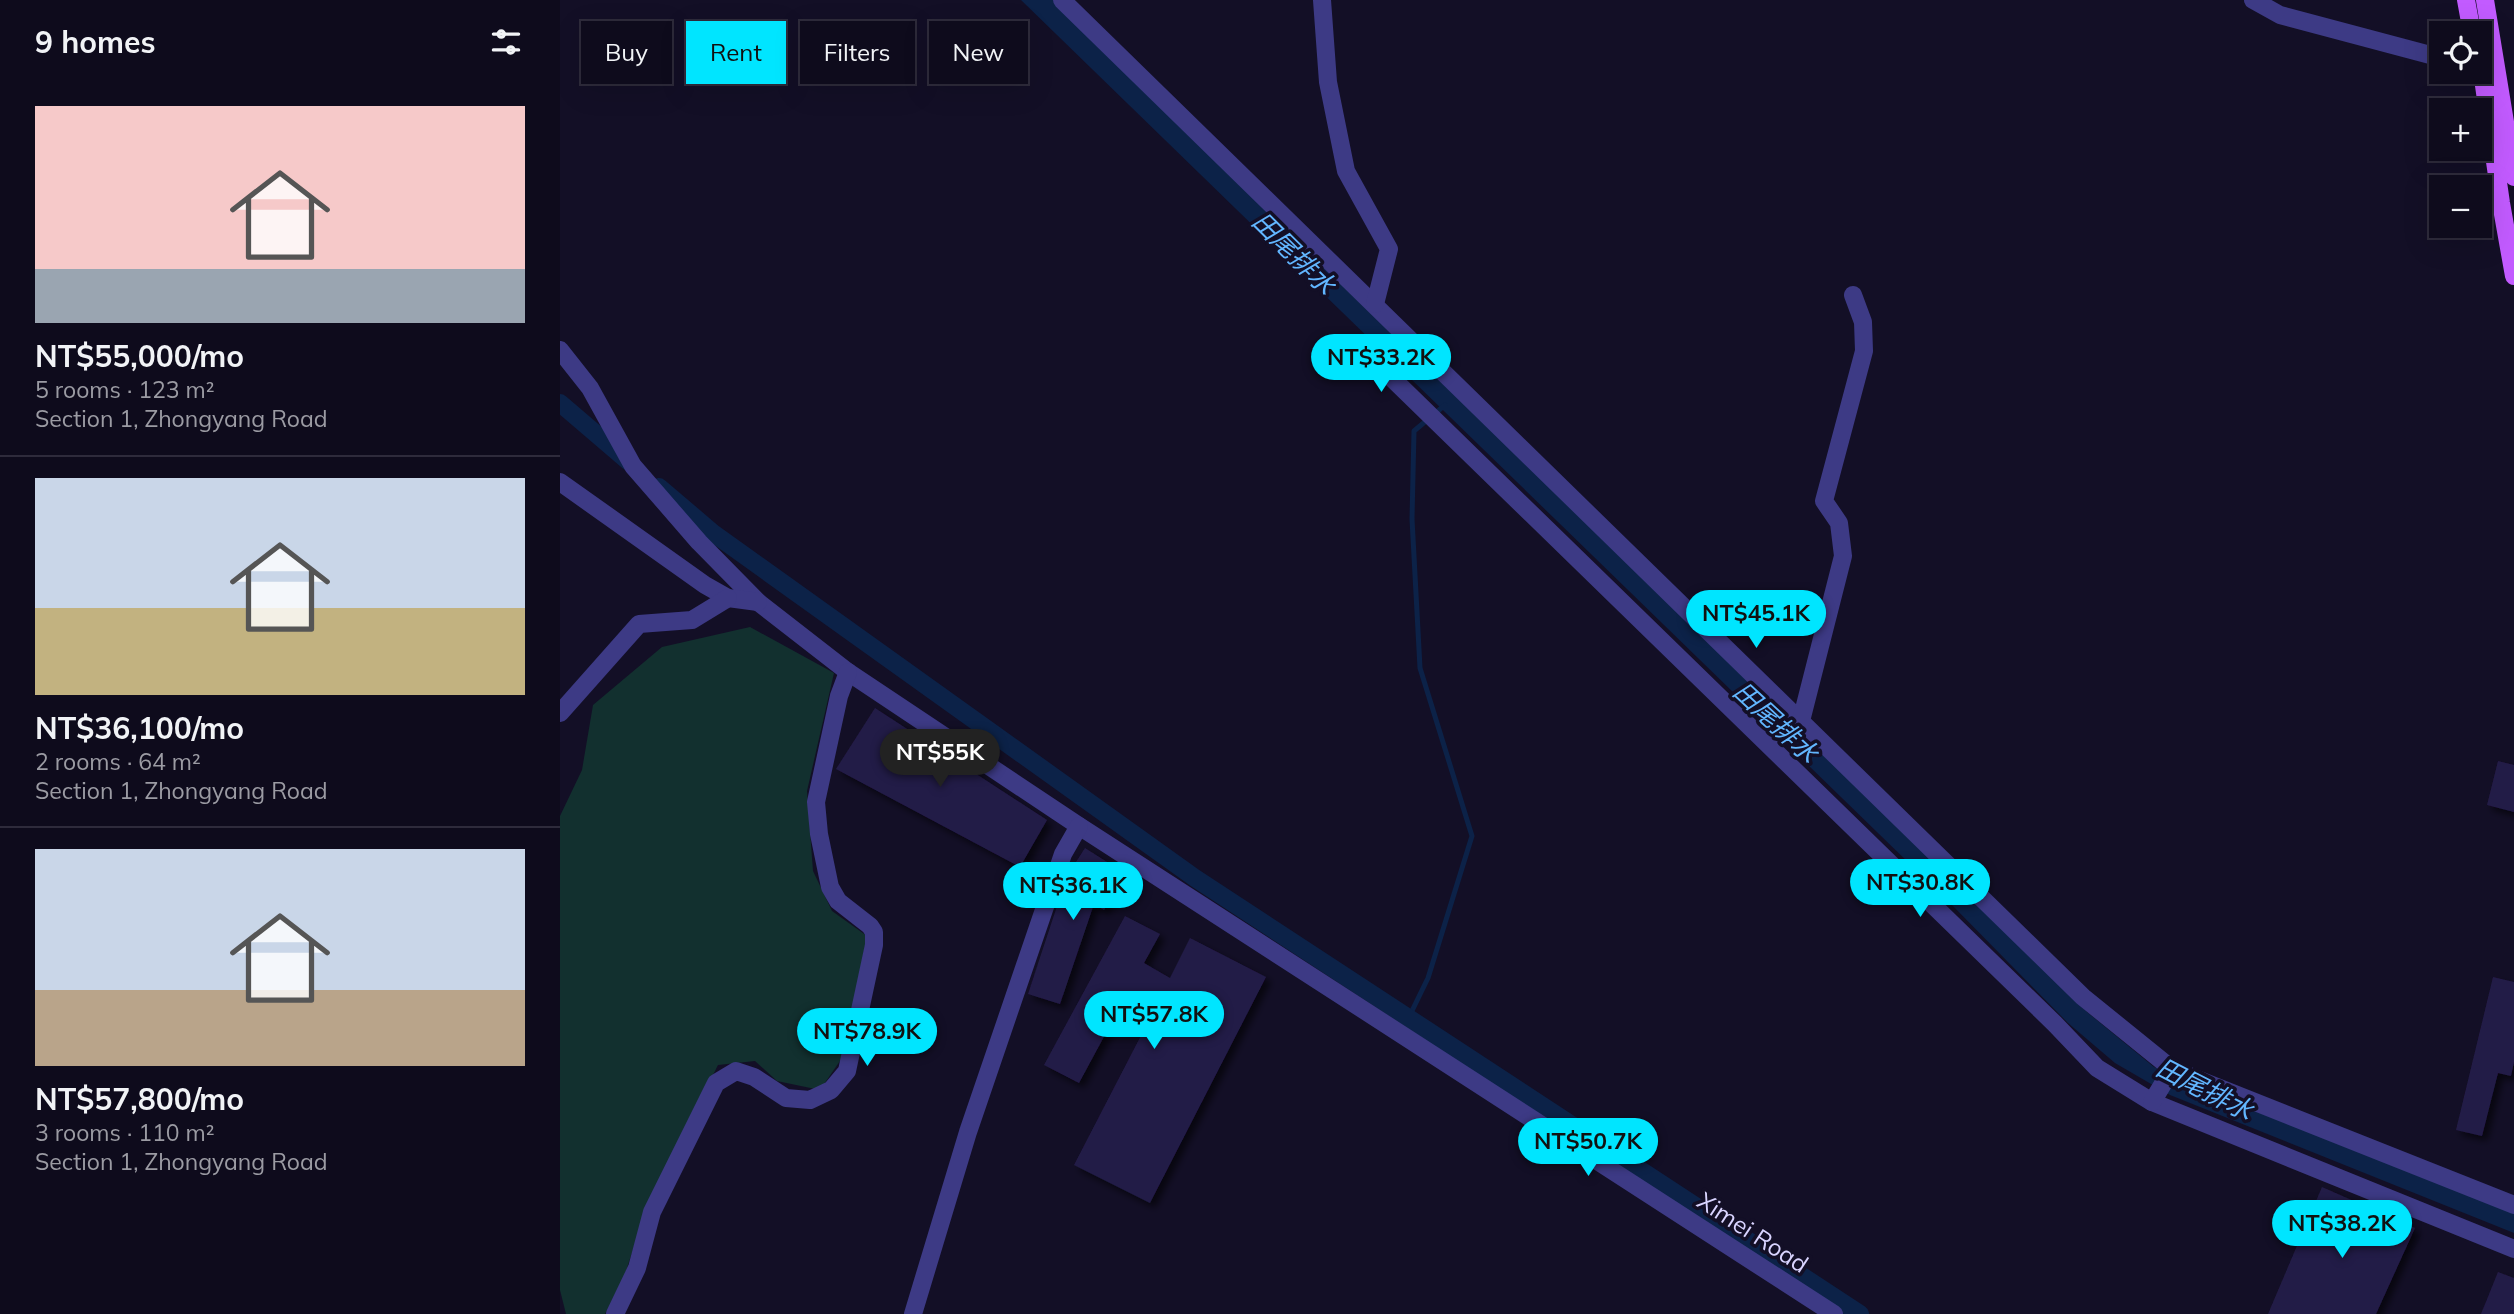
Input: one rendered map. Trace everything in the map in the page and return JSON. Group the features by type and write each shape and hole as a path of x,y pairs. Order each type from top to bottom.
{"main road":[{"path":"2466,0 2470,21"},
{"path":"2486,0 2486,21"},
{"path":"2492,69 2514,177"},
{"path":"2484,84 2514,276"}],"street":[{"path":"1062,0 2083,997 2172,1069 2514,1205"},
{"path":"1322,0 1328,82 1346,171 1389,249 1375,304"},
{"path":"2253,0 2280,15 2429,55"},
{"path":"1801,721 1843,556 1839,523 1824,501 1864,351 1863,322 1853,295"},
{"path":"1362,349 2097,1068 2152,1102 2514,1249"},
{"name":"Ximei Road","path":"560,350 590,388 633,466 699,541 758,602 848,672 1079,826 1834,1314"},
{"path":"560,482 705,585 727,598 758,602"},
{"path":"560,713 639,624 692,620 727,598"},
{"path":"615,1314 637,1268 652,1212 716,1083 736,1071 754,1077 786,1098 810,1100 831,1090 847,1071 874,945 874,932 838,901 830,887 819,834 816,802 839,696 848,672"},
{"path":"913,1314 972,1120 1063,854 1079,826"},
{"path":"2152,1102 2172,1069"}],"green space":[{"path":"750,627 834,673 807,791 813,871 832,911 867,936 842,1058 820,1090 777,1081 755,1061 718,1065 648,1204 624,1277 605,1314 566,1314 560,1290 560,816 582,770 593,705 662,647"}],"water":[{"name":"田尾排水","path":"1021,0 1056,0 2087,1012 2154,1067 2514,1212 2514,1233 2170,1095 2115,1063 2068,1023 1950,903"}],"building":[{"path":"875,708 1047,820 1020,867 836,769"},
{"path":"2498,761 2514,765 2514,812 2487,805"},
{"path":"1085,848 1126,874 1104,910 1094,904 1060,1004 1028,994 1067,876"},
{"path":"1125,916 1160,934 1144,963 1170,978 1190,938 1266,977 1150,1203 1074,1165 1148,1022 1120,1007 1079,1083 1044,1065"},
{"path":"2493,977 2514,982 2514,1062 2511,1076 2498,1073 2482,1136 2456,1130"},
{"path":"2322,1187 2415,1228 2376,1314 2268,1314"},
{"path":"2498,1272 2514,1278 2514,1314 2481,1314"}],"waterway":[{"path":"560,403 629,462"},
{"path":"1408,1019 1428,978 1472,836 1420,668 1412,519 1414,431 1445,405"},
{"path":"659,487 713,533 1195,878 1860,1314"}]}
